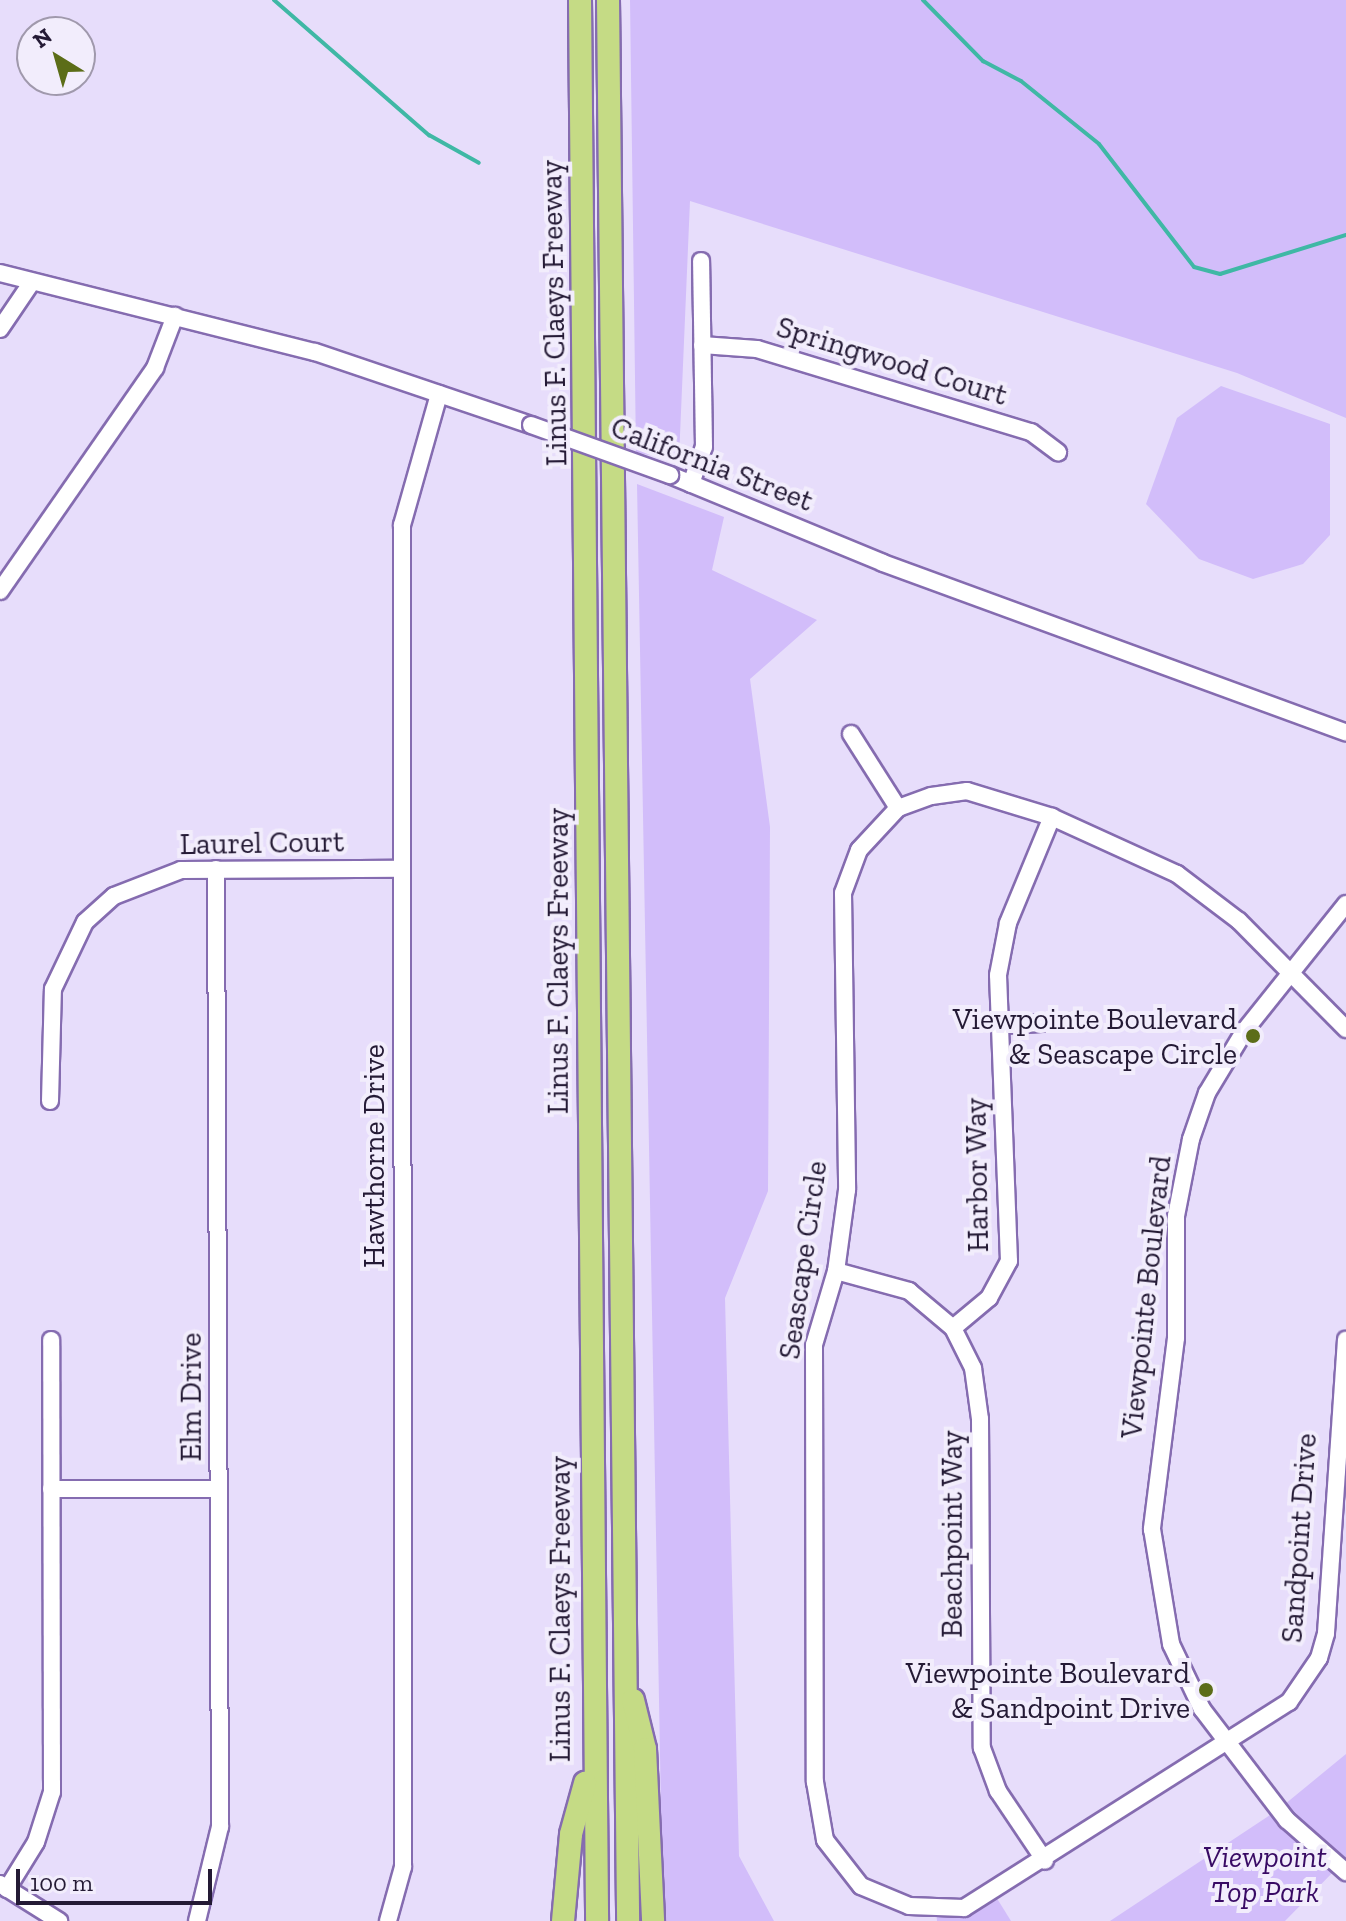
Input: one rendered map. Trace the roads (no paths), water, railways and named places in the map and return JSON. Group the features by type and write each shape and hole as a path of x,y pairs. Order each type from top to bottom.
{"highway":[{"name":"Linus F. Claeys Freeway","path":"580,0 590,1763 597,1921"},
{"name":"Linus F. Claeys Freeway","path":"608,0 628,1921"},
{"path":"623,1659 645,1749 653,1921"},
{"path":"563,1921 571,1834 590,1763"}],"street":[{"path":"691,484 704,447 701,261"},
{"name":"California Street","path":"0,273 175,316 439,394 531,425 670,475 883,563 1346,732"},
{"path":"0,329 32,282"},
{"path":"0,591 155,368 175,316"},
{"name":"Springwood Court","path":"702,345 757,349 1031,432 1058,452"},
{"name":"Hawthorne Drive","path":"388,1921 403,1867 402,525 439,394"},
{"path":"851,734 898,808 967,791 1052,817 1177,874 1292,974 1346,1029"},
{"name":"Seascape Circle","path":"898,808 859,850 843,893 847,1190 836,1271 814,1345 815,1782 822,1829 836,1860 861,1886 909,1906 964,1908 1045,1861 1225,1747"},
{"name":"Harbor Way","path":"953,1328 1002,1280 1013,1241 1000,1025 1002,947 1052,817"},
{"name":"Laurel Court","path":"50,1101 53,989 85,922 150,877 216,869 402,869"},
{"name":"Elm Drive","path":"197,1921 220,1827 216,869"},
{"name":"Viewpointe Boulevard","path":"1346,904 1245,1030 1207,1093 1176,1216 1176,1338 1154,1474 1156,1575 1171,1644 1225,1747 1287,1820 1346,1872"},
{"path":"1000,1025 1067,1022"},
{"name":"Beachpoint Way","path":"836,1271 909,1291 953,1328 973,1368 980,1419 982,1748 998,1791 1045,1861"},
{"path":"51,1340 52,1792 36,1842 3,1886 59,1921"},
{"name":"Sandpoint Drive","path":"1225,1747 1289,1702 1319,1658 1339,1477 1346,1340"},
{"path":"51,1489 219,1489"}],"waterway":[{"path":"274,0 429,135 479,163"},
{"path":"923,0 983,61 1021,81 1099,144 1194,267 1220,274 1346,235"}],"place":[{"name":"Viewpointe Boulevard & Seascape Circle","path":"1253,1036"},
{"name":"Viewpointe Boulevard & Sandpoint Drive","path":"1206,1690"}],"park label":[{"name":"Viewpoint Top Park","path":"1265,1874"}]}
